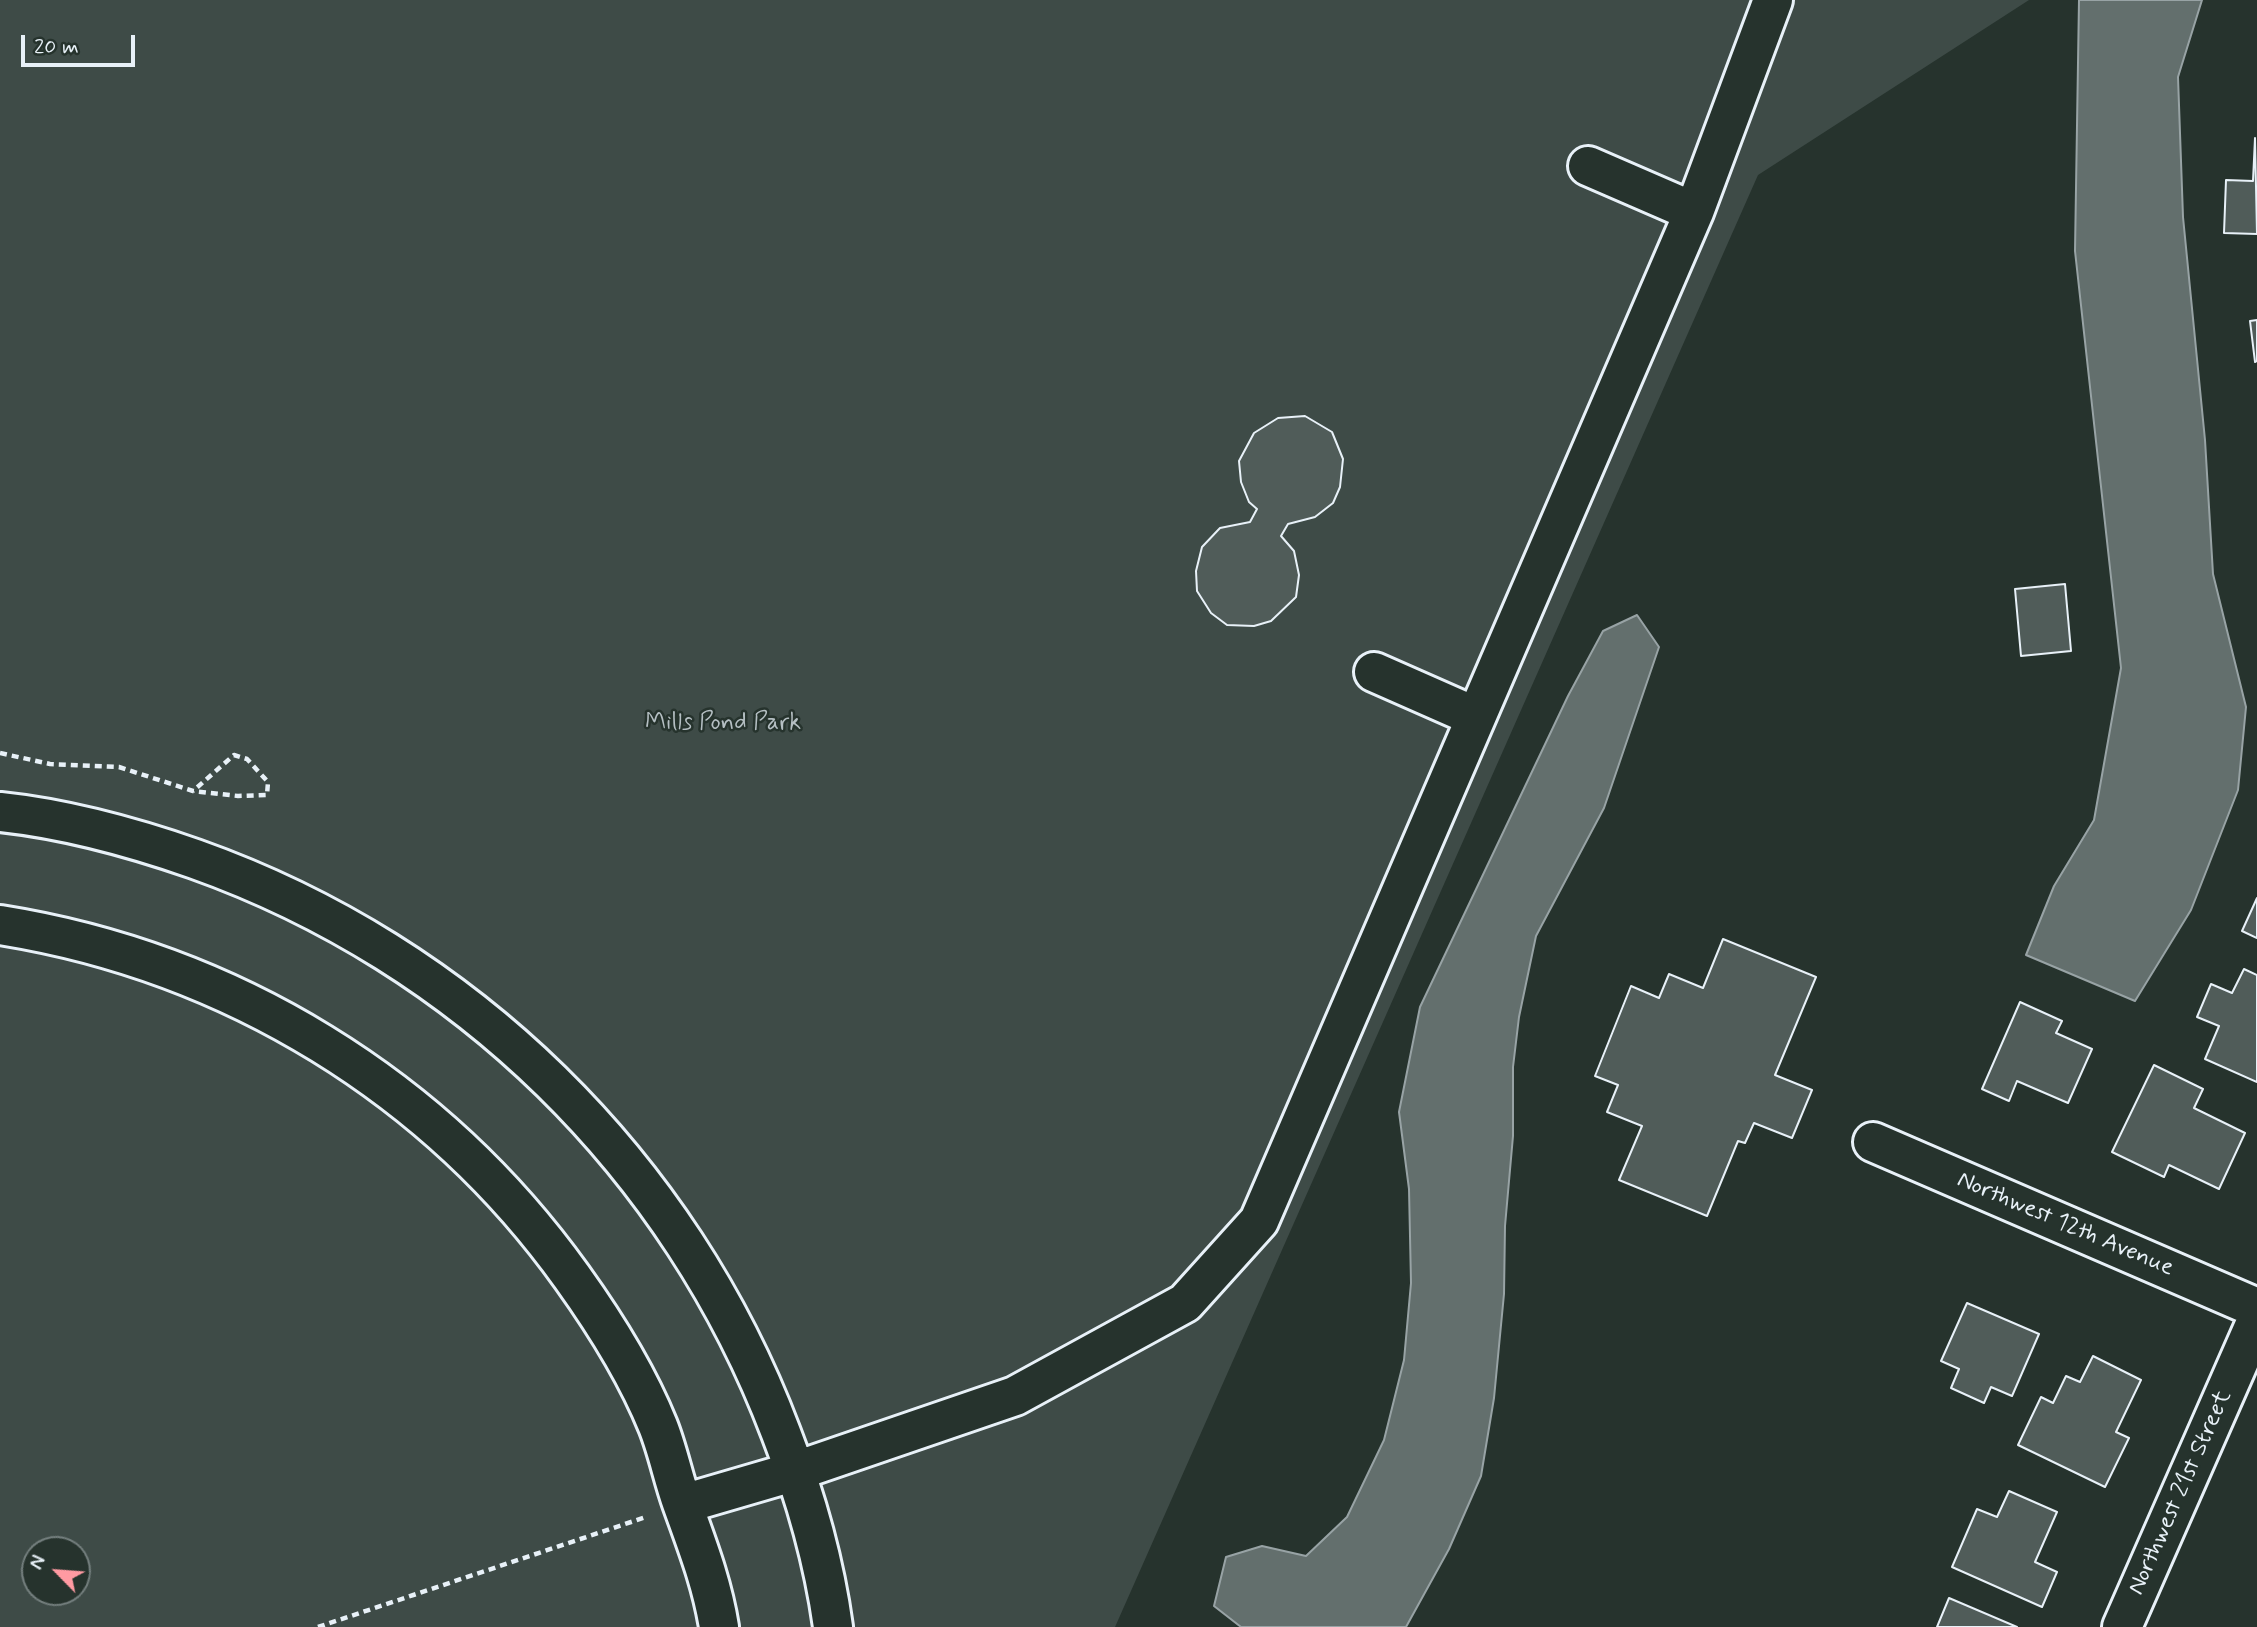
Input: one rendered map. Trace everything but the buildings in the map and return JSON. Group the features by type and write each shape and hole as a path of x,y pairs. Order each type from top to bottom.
{"street":[{"path":"682,1504 796,1471 1015,1396 1185,1303 1259,1221 1694,212 1774,4"},
{"path":"1588,166 1694,212"},
{"path":"1374,672 1476,717"},
{"path":"0,813 89,828 163,848 235,874 305,905 373,942 437,983 498,1030 555,1082 607,1138 655,1198 691,1251 736,1329 768,1398 796,1471 816,1544 832,1627"},
{"path":"0,925 84,943 141,959 209,984 273,1014 335,1051 394,1092 449,1137 523,1214 589,1300 626,1361 657,1426 682,1504 704,1557 719,1627"},
{"name":"Northwest 12th Avenue","path":"1873,1142 2257,1308"},
{"name":"Northwest 21st Street","path":"2122,1627 2257,1320"}],"path":[{"path":"0,753 50,764 119,766 193,791 238,796 267,795 268,782 247,759 234,754 193,791"},
{"path":"318,1627 682,1504"}],"green space":[{"name":"Mills Pond Park","path":"0,0 2029,0 1758,175 1115,1627 0,1627"}],"shaded area":[{"path":"2079,0 2202,0 2178,77 2183,217 2205,440 2213,574 2246,707 2238,790 2191,910 2135,1001 2026,955 2054,886 2094,820 2121,668 2075,251"},
{"path":"1637,615 1659,647 1604,808 1536,936 1519,1017 1513,1067 1513,1136 1505,1226 1504,1294 1494,1398 1481,1476 1449,1549 1406,1627 1241,1627 1214,1606 1226,1557 1262,1546 1306,1556 1347,1517 1384,1440 1404,1360 1411,1283 1409,1189 1399,1112 1420,1007 1568,696 1603,631"}]}
